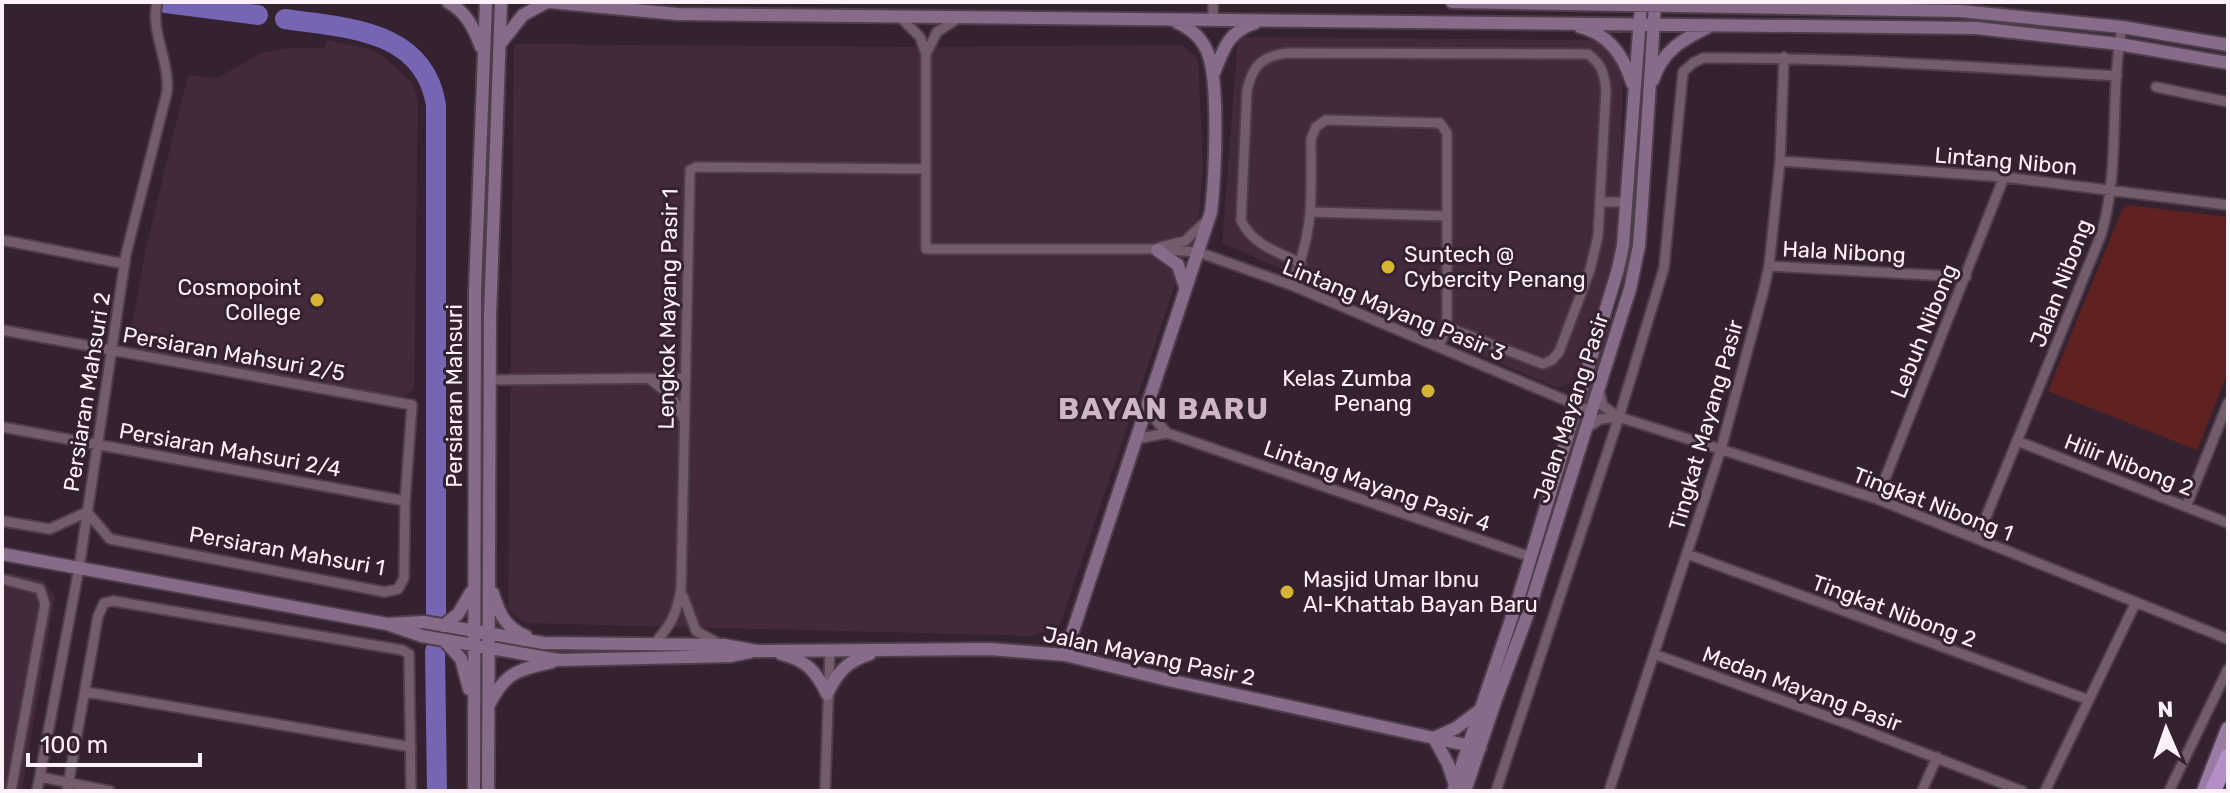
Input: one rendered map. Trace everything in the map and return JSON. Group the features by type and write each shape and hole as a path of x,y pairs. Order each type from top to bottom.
{"highway":[{"path":"2213,791 2228,757"}],"main road":[{"path":"2204,791 2228,729"}],"street":[{"name":"Persiaran Mahsuri 2","path":"37,791 79,568 131,231 168,81 156,23 157,2"},
{"path":"448,2 470,22 484,54"},
{"name":"Persiaran Mahsuri","path":"486,2 474,290 472,591 488,791"},
{"name":"Persiaran Mahsuri","path":"474,791 489,641 490,380 501,2"},
{"path":"498,48 523,15 548,2 677,14 1976,28 2119,44 2228,63"},
{"path":"1213,2 1213,20"},
{"path":"1452,2 1960,11 2122,27 2228,45"},
{"path":"1717,2 1734,8"},
{"name":"Jalan Mayang Pasir","path":"1474,747 1482,708 1618,269 1641,3"},
{"name":"Jalan Mayang Pasir","path":"1458,789 1527,616 1630,289 1639,246 1655,4"},
{"path":"899,16 920,37 926,54 926,249 1153,250 1185,241 1203,225 1211,212"},
{"path":"926,54 937,32 960,17"},
{"path":"1065,655 1211,212 1214,73 1200,39 1191,30 1169,19"},
{"path":"1214,73 1229,40 1237,31 1262,20"},
{"path":"1557,24 1585,28 1606,39 1627,67 1634,90"},
{"path":"1649,91 1657,68 1672,47 1713,25"},
{"name":"Jalan Nibong","path":"1977,539 2101,235 2112,189 2122,27"},
{"path":"1301,263 1256,242 1241,220 1247,90 1252,70 1271,55 1588,54 1599,63 1605,75 1598,236 1590,270 1559,352 1543,364 1447,327"},
{"path":"1496,791 1619,417 1664,268 1683,72 1703,58 1784,57 2117,76"},
{"name":"Tingkat Mayang Pasir","path":"1609,791 1721,449 1769,266 1780,161 1784,57"},
{"path":"2156,87 2228,102"},
{"path":"1291,285 1307,246 1311,212 1311,139 1316,127 1326,120 1440,123 1447,133 1447,327 1439,346"},
{"name":"Lintang Nibon","path":"1780,161 2004,177 2228,205"},
{"name":"Lengkok Mayang Pasir 1","path":"653,645 676,614 681,589 690,170 696,167 926,169"},
{"name":"Lebuh Nibong","path":"1877,499 2004,177"},
{"path":"1601,202 1626,202"},
{"path":"1311,212 1447,216"},
{"path":"2,240 125,264"},
{"path":"1153,250 1178,265 1186,290"},
{"name":"Lintang Mayang Pasir 3","path":"1153,250 1198,252 1291,285 1591,411"},
{"name":"Hala Nibong","path":"1769,266 1966,277"},
{"name":"Persiaran Mahsuri 2/5","path":"2,330 412,405"},
{"path":"490,380 686,378"},
{"path":"650,379 672,397 685,422"},
{"path":"1598,385 1603,406 1619,417"},
{"path":"2186,507 2228,403"},
{"name":"Persiaran Mahsuri 1","path":"87,512 110,539 385,592 398,589 404,578 405,501 412,405"},
{"path":"1147,410 1167,433"},
{"path":"1585,430 1600,419 1619,417"},
{"name":"Tingkat Nibong 1","path":"1619,417 1877,499 2228,639"},
{"name":"Persiaran Mahsuri 2/4","path":"2,427 405,501"},
{"name":"Lintang Mayang Pasir 4","path":"1136,439 1167,433 1531,557"},
{"name":"Hilir Nibong 2","path":"2017,441 2228,523"},
{"path":"2,521 50,529 87,512"},
{"path":"2,554 387,624 444,640 474,638"},
{"name":"Tingkat Nibong 2","path":"1687,554 2089,700"},
{"path":"489,574 497,609 507,624 543,643"},
{"path":"2,579 40,589 45,604 11,791"},
{"name":"Lengkok Mayang Pasir 1","path":"681,589 696,631 706,639 724,645"},
{"path":"443,626 458,614 472,591"},
{"path":"68,787 98,616 104,603 113,601 402,650 409,654 411,791"},
{"path":"2045,791 2135,604"},
{"path":"387,624 421,622 489,641"},
{"path":"444,640 461,659 481,710"},
{"name":"Jalan Mayang Pasir 2","path":"489,641 559,660 830,650 989,649 1065,655 1474,747"},
{"name":"Jalan Mayang Pasir 2","path":"489,641 724,645 762,651"},
{"path":"825,791 830,650"},
{"path":"827,694 836,675 847,664 855,658 884,650"},
{"path":"762,651 793,657 815,671 827,694"},
{"name":"Medan Mayang Pasir","path":"1654,654 2022,791"},
{"path":"481,710 509,675 559,660"},
{"path":"2169,791 2228,669"},
{"path":"86,692 411,747"},
{"path":"1458,789 1434,738 1456,728 1482,708"},
{"path":"1922,791 1937,757"},
{"path":"40,777 68,787 110,791"}],"shaded area":[{"path":"1238,37 1599,40 1623,69 1618,251 1578,381 1557,388 1222,243"},
{"path":"327,40 369,49 383,56 413,84 418,101 414,388 403,398 141,349 130,336 146,247 188,75 218,78 260,53 290,48 325,48"},
{"path":"514,44 914,47 1182,45 1198,59 1203,165 1199,214 1060,625 1033,636 524,623 508,609"},
{"path":"2127,205 2228,217 2228,372 2197,450 2048,391 2122,210"},
{"path":"2,572 43,580 55,596 22,791 2,791"}],"waterway":[{"path":"166,3 258,15"},
{"path":"285,19 356,30 399,47 416,61 429,80 436,105 436,613"},
{"path":"435,651 437,791"}],"place":[{"name":"Suntech @ Cybercity Penang","path":"1388,267"},
{"name":"Cosmopoint College","path":"317,300"},
{"name":"Kelas Zumba Penang","path":"1428,391"},
{"name":"Masjid Umar Ibnu Al-Khattab Bayan Baru","path":"1287,592"}],"district":[{"name":"BAYAN BARU","path":"1164,409"}]}
